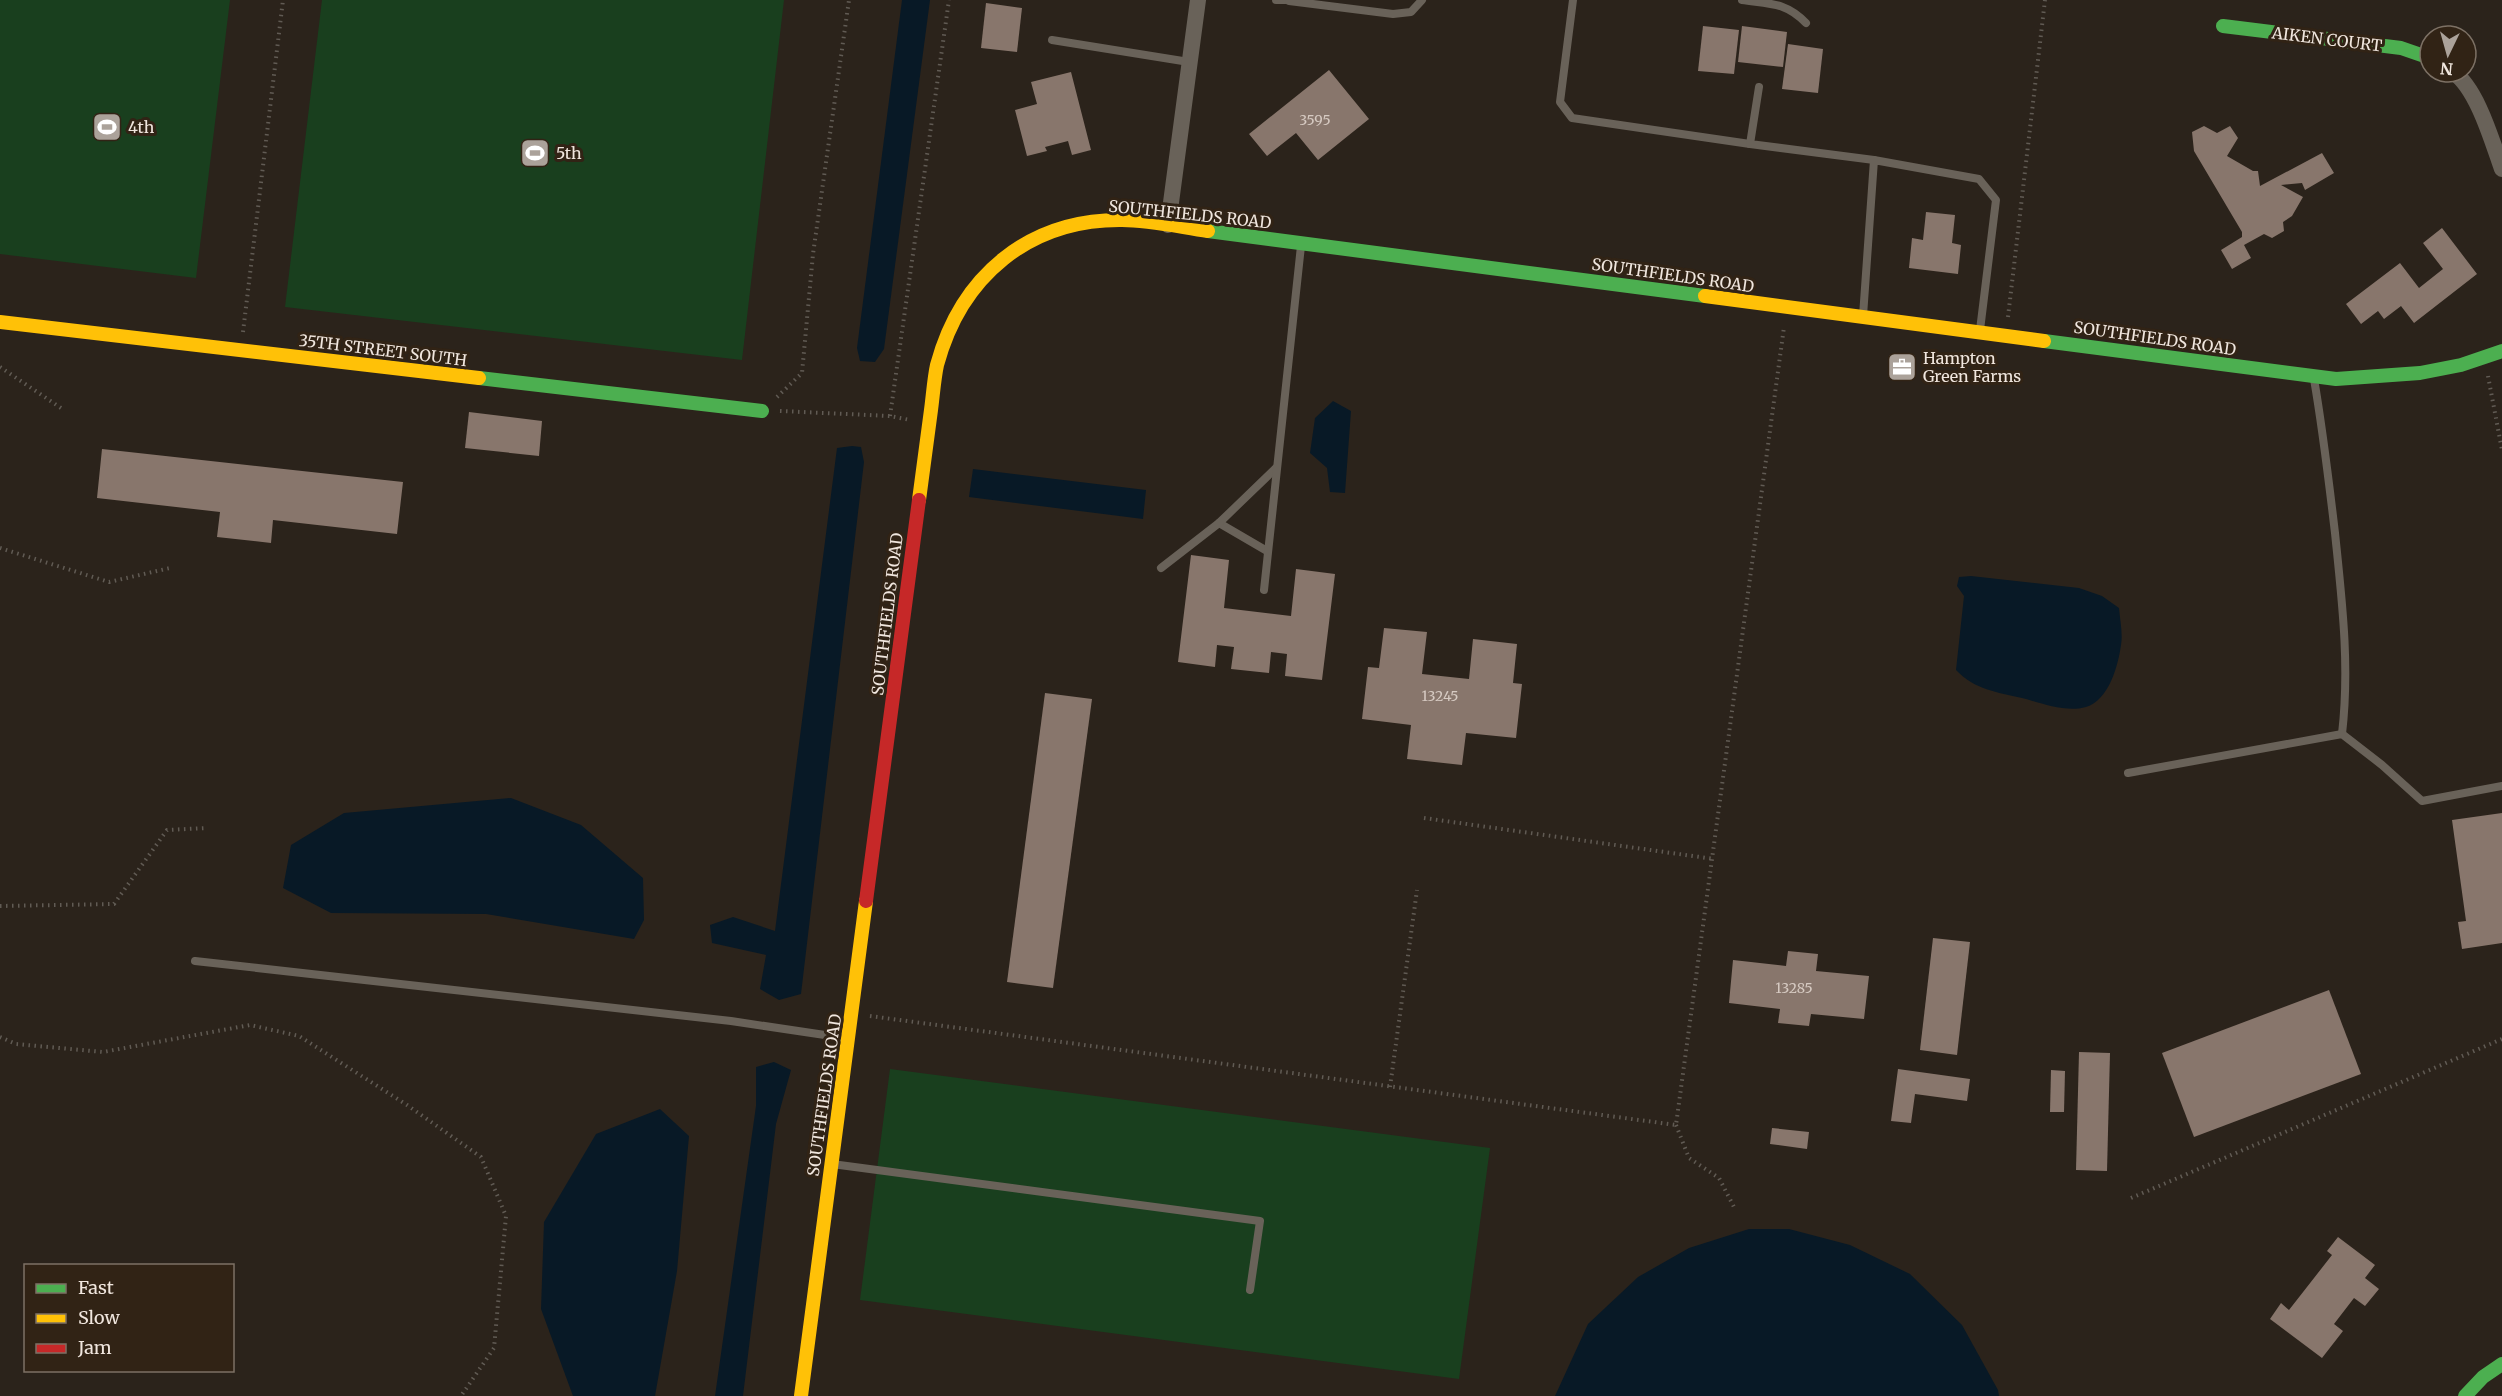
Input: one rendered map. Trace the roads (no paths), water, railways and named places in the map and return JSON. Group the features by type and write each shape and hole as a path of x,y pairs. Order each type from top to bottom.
{"street":[{"path":"1168,225 1198,0"},
{"name":"AIKEN COURT","path":"2223,26 2401,48 2418,54"},
{"path":"2465,84 2487,128 2502,169"},
{"name":"SOUTHFIELDS ROAD","path":"801,1396 937,366 956,312 972,288 1014,249 1066,226 1094,220 1123,220 2336,379 2381,379 2427,374 2502,351"},
{"name":"35TH STREET SOUTH","path":"0,322 762,411"},
{"path":"2465,1396 2483,1377 2502,1364"}],"lane":[{"path":"1276,0 1393,14 1411,12 1422,0"},
{"path":"1573,0 1560,102 1572,118 1874,160 1979,179 1996,200 1980,332"},
{"path":"1742,0 1784,5 1795,11 1806,24"},
{"path":"1052,40 1189,62"},
{"path":"1750,144 1759,87"},
{"path":"1863,316 1874,160"},
{"path":"1263,590 1301,243"},
{"path":"2314,376 2323,432 2344,616 2346,675 2342,734"},
{"path":"1161,568 1219,523 1277,468"},
{"path":"1219,523 1268,551"},
{"path":"2128,773 2342,734 2382,765 2422,801 2502,786"},
{"path":"195,961 731,1022 848,1039"},
{"path":"832,1163 1260,1221 1250,1290"}],"water":[{"path":"902,0 930,0 884,349 875,362 860,361 857,348"},
{"path":"1333,401 1351,411 1345,493 1330,492 1327,468 1310,453 1315,418"},
{"path":"861,447 864,462 801,994 779,1000 760,989 766,955 712,943 710,925 733,917 775,931 837,448"},
{"path":"973,469 1146,490 1143,519 969,497"},
{"path":"1971,576 2079,588 2102,596 2119,608 2122,636 2120,653 2115,672 2101,697 2094,703 2078,709 2054,707 1987,689 1963,677 1956,670 1964,596 1957,586 1959,577"},
{"path":"511,798 581,825 643,878 644,920 634,939 486,914 331,913 283,888 291,845 344,813"},
{"path":"774,1062 791,1070 776,1124 743,1396 715,1396 756,1106 756,1067"},
{"path":"660,1109 689,1136 677,1271 655,1396 573,1396 541,1309 544,1222 596,1134"},
{"path":"1749,1229 1789,1229 1850,1245 1910,1274 1962,1325 1998,1390 1999,1396 1555,1396 1588,1324 1638,1277 1689,1248"}],"place":[{"name":"4th","path":"107,127"},
{"name":"5th","path":"535,153"},
{"name":"Hampton Green Farms","path":"1902,367"}]}
